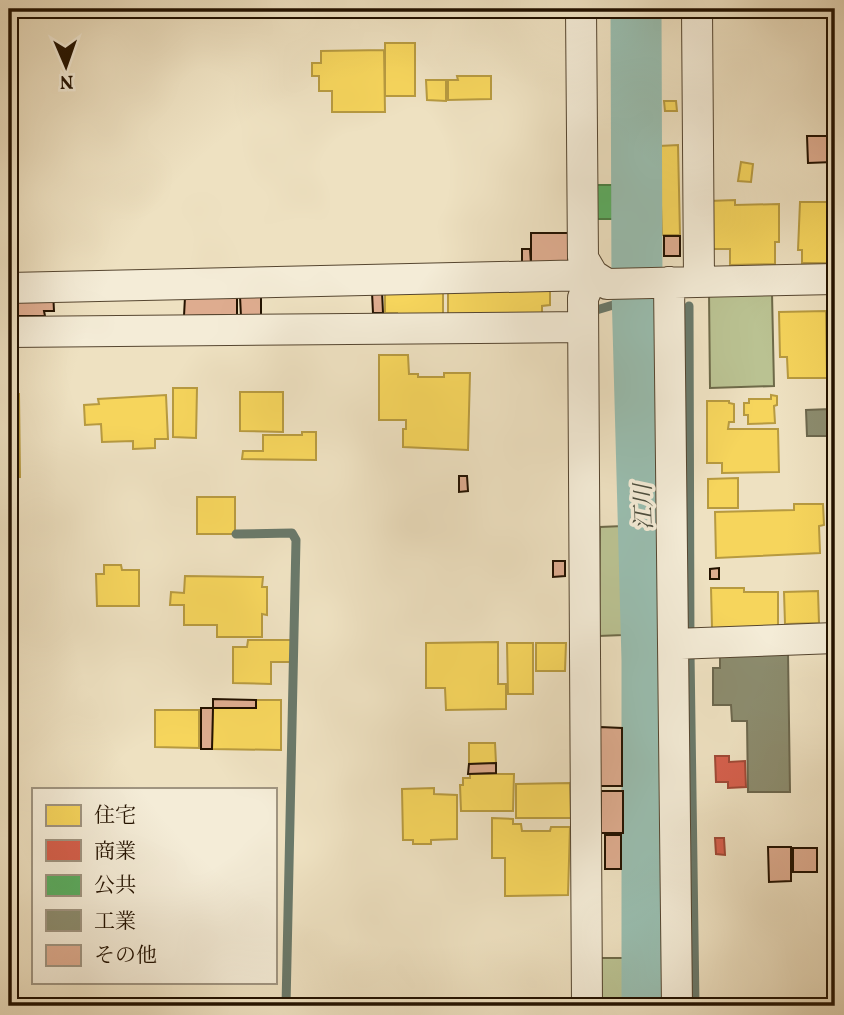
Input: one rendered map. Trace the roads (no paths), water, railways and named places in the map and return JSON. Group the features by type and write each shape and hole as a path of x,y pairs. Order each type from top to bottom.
{"street":[{"path":"581,9 583,258 600,279"},
{"path":"697,9 699,281"},
{"path":"587,1006 583,298 600,279"},
{"path":"9,288 600,279 662,282 835,279"},
{"path":"662,282 686,644 677,1006"},
{"path":"9,332 583,318"},
{"path":"686,644 835,638"}],"waterway":[{"name":"江川","path":"636,9 637,289 647,660 647,1006"},
{"path":"593,315 593,311 637,298"},
{"path":"689,306 695,1006"},
{"path":"236,534 292,533 296,540 286,1006"}]}
